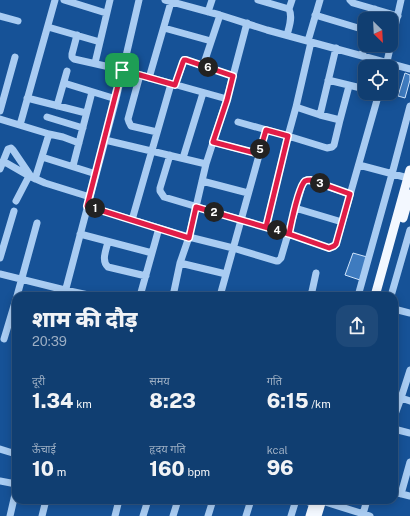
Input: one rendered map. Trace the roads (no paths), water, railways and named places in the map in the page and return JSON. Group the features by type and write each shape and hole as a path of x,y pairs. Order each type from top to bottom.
{"main road":[{"path":"376,292 409,174"},
{"path":"381,292 410,194"},
{"path":"310,516 316,504"},
{"path":"317,516 318,504"}],"street":[{"path":"20,125 55,0"},
{"path":"64,0 106,13"},
{"path":"94,63 110,0"},
{"path":"64,292 116,99 139,0"},
{"path":"208,12 212,0"},
{"path":"258,0 289,9"},
{"path":"287,35 291,16 289,9 292,0"},
{"path":"266,227 296,107 309,41 320,0"},
{"path":"350,0 353,3 385,12"},
{"path":"398,16 401,0"},
{"path":"149,78 164,28 168,1 336,48 373,60"},
{"path":"203,66 220,15"},
{"path":"0,16 18,21"},
{"path":"316,16 358,28"},
{"path":"173,292 180,263 189,238 206,164 227,100 247,23"},
{"path":"48,27 100,42"},
{"path":"164,28 211,41"},
{"path":"78,36 72,54 72,57 74,58 227,100"},
{"path":"320,115 336,48"},
{"path":"362,56 363,52"},
{"path":"0,111 15,57"},
{"path":"132,220 157,132 173,84 184,60 233,76"},
{"path":"398,67 410,69"},
{"path":"57,106 67,71"},
{"path":"140,75 128,118 129,122 132,126 157,132"},
{"path":"328,80 358,88"},
{"path":"64,83 116,99"},
{"path":"238,122 327,148 332,147 334,145 349,86"},
{"path":"73,166 92,92"},
{"path":"183,158 203,93"},
{"path":"27,98 86,113"},
{"path":"170,155 160,188 161,195 164,197 289,234 329,248 336,244 377,100"},
{"path":"359,292 410,106"},
{"path":"296,107 340,120"},
{"path":"47,117 83,128"},
{"path":"0,119 63,137 79,144"},
{"path":"221,292 266,130"},
{"path":"16,201 32,177 42,156 49,134"},
{"path":"105,140 206,164"},
{"path":"213,142 259,154"},
{"path":"0,169 8,149 11,148 32,177"},
{"path":"42,156 96,174"},
{"path":"3,161 32,177 90,197"},
{"path":"359,165 392,174 409,174"},
{"path":"87,206 189,238 233,248 278,261 281,258 289,234 295,208 304,182 311,180 350,194"},
{"path":"202,181 248,194"},
{"path":"295,208 342,222"},
{"path":"0,258 14,211"},
{"path":"18,292 37,223"},
{"path":"141,292 159,228"},
{"path":"392,292 410,230"},
{"path":"80,234 152,253"},
{"path":"108,242 104,260 108,268 146,276"},
{"path":"180,263 226,274"},
{"path":"312,292 316,273"},
{"path":"0,274 22,279 61,292"},
{"path":"398,310 410,313"},
{"path":"4,339 12,312"},
{"path":"398,406 410,370"},
{"path":"401,398 410,401"},
{"path":"398,430 410,433"},
{"path":"0,449 12,453"},
{"path":"410,462 398,493 410,496"},
{"path":"0,481 12,483"},
{"path":"10,516 13,504"},
{"path":"42,516 45,504"},
{"path":"115,516 118,504"},
{"path":"143,516 147,504"},
{"path":"173,516 177,504"},
{"path":"208,516 212,504"},
{"path":"246,516 250,504"},
{"path":"291,516 295,504"},
{"path":"327,504 362,515 366,504"}]}
